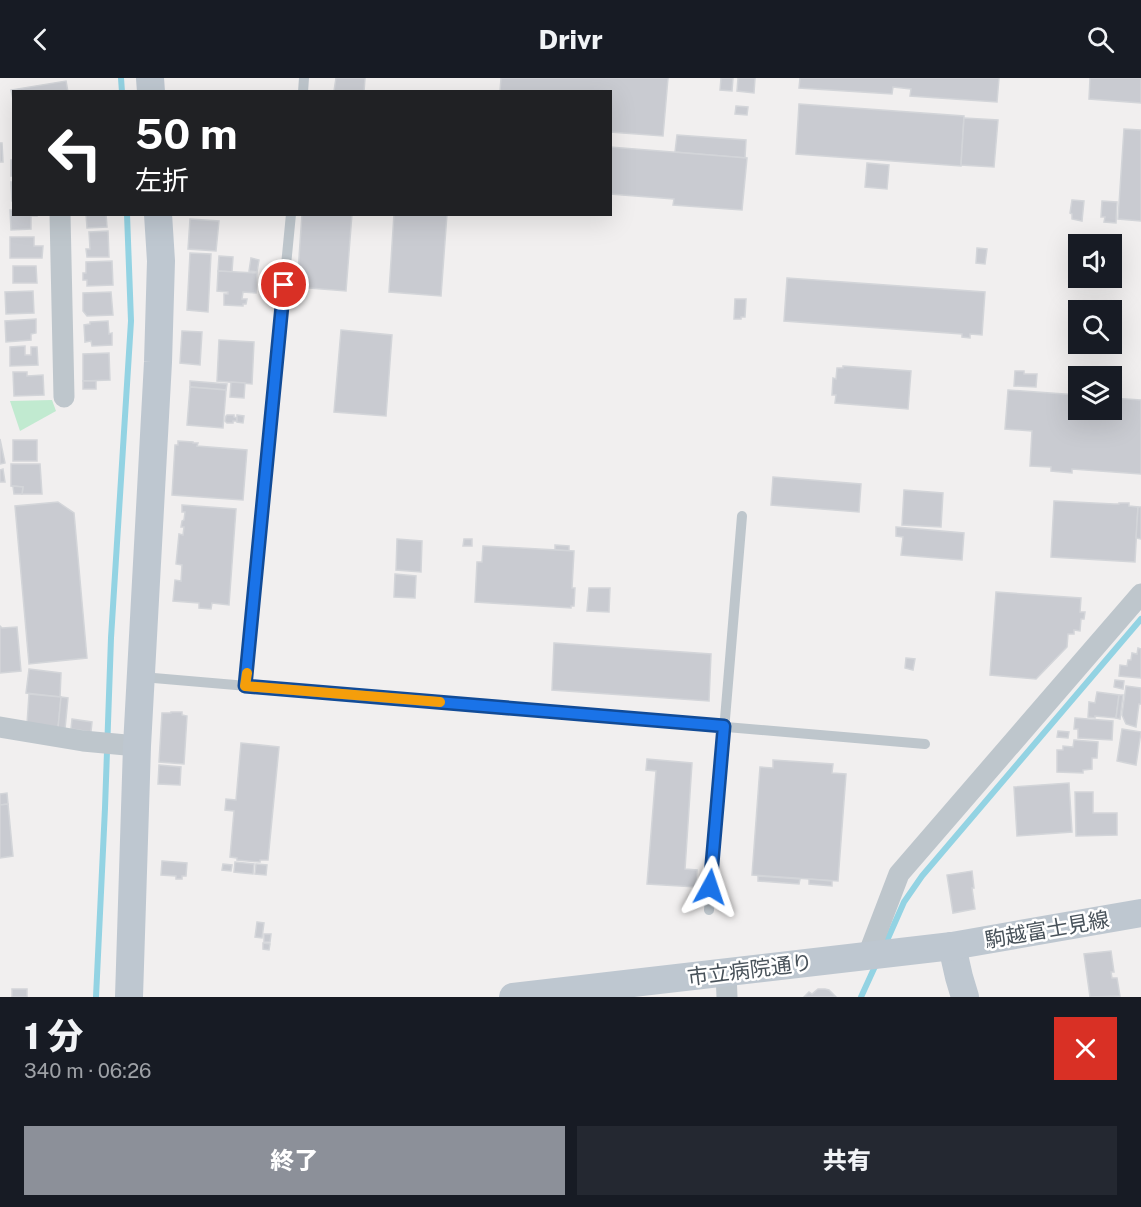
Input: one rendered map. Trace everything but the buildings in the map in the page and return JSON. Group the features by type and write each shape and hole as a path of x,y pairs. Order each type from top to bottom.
{"street":[{"path":"60,216 64,397"},
{"path":"129,997 137,746 158,362 161,261 158,216"},
{"path":"868,955 899,874 1141,594"},
{"path":"0,727 82,741 137,746"},
{"name":"駒越富士見線","path":"952,946 1141,914"},
{"path":"952,946 965,997"},
{"name":"市立病院通り","path":"513,997 727,985 868,955 952,946"}],"lane":[{"path":"245,686 291,216"},
{"path":"708,910 742,516"},
{"path":"141,677 925,744"}],"green space":[{"path":"52,400 56,411 20,431 10,401"}],"waterway":[{"path":"121,78 122,90"},
{"path":"96,997 111,638 131,321 127,216"},
{"path":"885,945 904,902 922,876 1141,619"},
{"path":"861,997 877,962"}],"slow traffic":[{"path":"247,673 245,686 440,702"}],"route":[{"path":"284,285 245,686 724,726 710,887"}]}
